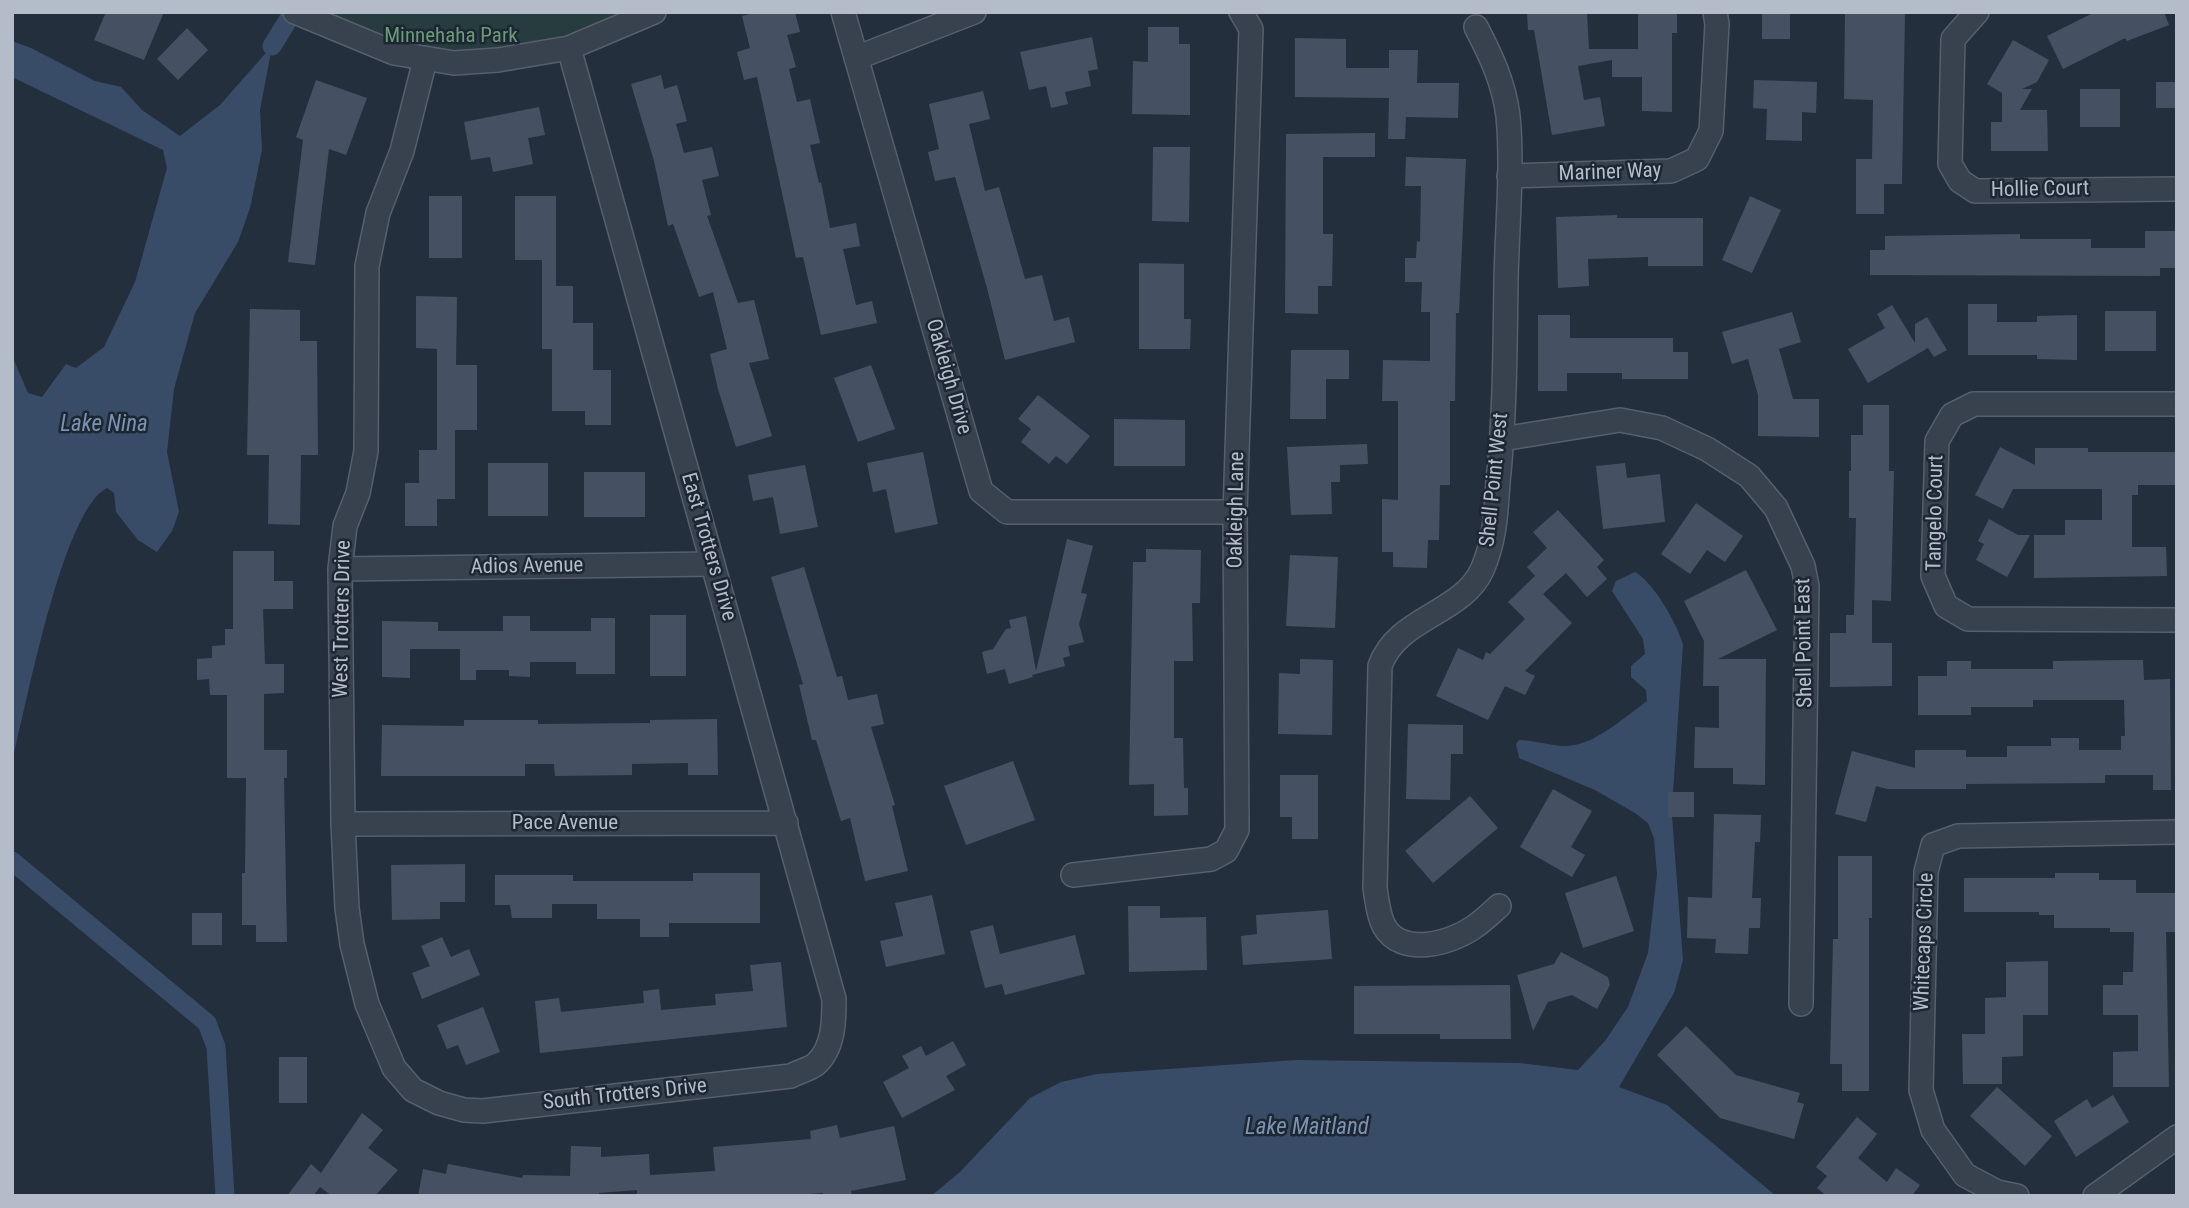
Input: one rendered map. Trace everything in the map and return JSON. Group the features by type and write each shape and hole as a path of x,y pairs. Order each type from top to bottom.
{"street":[{"path":"300,14 394,53 454,63 498,60 569,48 654,12"},
{"name":"Oakleigh Drive","path":"843,12 981,491 1007,512 1235,512"},
{"path":"856,58 974,12"},
{"name":"Oakleigh Lane","path":"1073,875 1210,859 1226,851 1237,830 1235,512 1251,29 1241,12"},
{"name":"Hollie Court","path":"1977,12 1953,39 1950,164 1960,181 1975,191 2177,189"},
{"name":"Mariner Way","path":"1509,177 1671,171 1697,159 1711,131 1717,16"},
{"name":"Shell Point West","path":"1476,27 1497,68 1508,116 1509,177 1502,439 1493,540 1480,573 1459,597 1398,636 1384,653 1380,666 1375,888 1385,929 1395,939 1417,945 1446,940 1472,929 1499,906"},
{"name":"East Trotters Drive","path":"569,48 834,999 834,1026 827,1046"},
{"name":"West Trotters Drive","path":"414,1090 394,1068 367,1004 346,908 340,569 345,526 358,494 366,451 368,266 378,213 402,151 425,60"},
{"name":"Tangelo Court","path":"2177,404 1974,404 1952,415 1937,441 1933,576 1946,607 1968,619 2177,620"},
{"name":"Shell Point East","path":"1502,439 1620,420 1662,428 1707,449 1749,476 1776,508 1803,566 1807,586 1801,1004"},
{"name":"Adios Avenue","path":"340,569 713,564"},
{"name":"Pace Avenue","path":"343,824 786,823"},
{"name":"Whitecaps Circle","path":"2017,1196 1997,1192 1965,1175 1933,1130 1921,1090 1926,872 1933,845 1958,836 2177,832"},
{"name":"South Trotters Drive","path":"414,1090 439,1103 464,1110 496,1109 791,1076 816,1064 827,1046"},
{"path":"2095,1196 2177,1137"}],"green space":[{"name":"Minnehaha Park","path":"337,12 654,12 594,39 454,63 329,27"}],"water":[{"name":"Lake Nina","path":"12,41 95,81 121,87 142,110 180,136 220,105 272,46 260,110 262,150 250,208 238,242 195,313 174,389 167,452 179,512 172,531 157,552 138,540 116,512 114,493 107,488 91,504 75,533 61,570 36,658 12,761 12,356 28,393 42,397 66,364 76,368 104,347 135,282 167,168 163,150 12,77"},
{"name":"Lake Maitland","path":"1635,572 1650,585 1664,604 1683,644 1673,792 1668,792 1668,817 1672,817 1683,960 1674,993 1619,1087 1667,1105 1776,1196 931,1196 960,1172 1030,1098 1061,1082 1097,1074 1296,1060 1519,1063 1578,1070 1605,1041 1628,1007 1648,953 1657,874 1654,838 1648,823 1635,813 1595,790 1519,758 1516,744 1519,740 1561,746 1584,743 1612,727 1647,701 1646,690 1631,677 1631,666 1645,654 1643,639 1612,591 1616,581"}],"building":[{"path":"106,12 164,12 144,60 94,40"},
{"path":"758,12 795,12 800,32 787,35 796,67 789,69 797,102 810,99 820,143 810,145 830,228 856,223 860,246 843,249 856,305 872,301 877,323 821,335 803,257 796,258 757,77 744,80 737,52 750,48 742,16"},
{"path":"1527,12 1587,12 1589,49 1638,49 1638,12 1677,12 1677,33 1672,33 1672,112 1642,111 1642,77 1612,77 1612,60 1578,66 1584,100 1600,97 1605,126 1552,135 1534,30 1528,30"},
{"path":"1762,12 1790,12 1790,39 1762,39"},
{"path":"1845,12 1905,12 1902,184 1884,184 1884,214 1856,214 1856,159 1872,159 1873,100 1844,99"},
{"path":"2095,12 2164,12 2169,25 2127,41 2125,38 2063,69 2047,36"},
{"path":"1148,27 1179,27 1179,44 1190,44 1190,115 1132,114 1133,61 1148,62"},
{"path":"187,28 208,50 178,80 157,59"},
{"path":"1092,37 1098,69 1088,71 1091,86 1065,92 1068,104 1051,108 1046,86 1029,90 1020,52"},
{"path":"1295,38 1346,39 1346,68 1389,68 1389,50 1418,50 1417,83 1459,83 1458,118 1406,117 1405,139 1388,139 1389,98 1295,97"},
{"path":"2013,40 2049,60 2037,82 2022,89 2032,89 2020,110 2047,110 2048,151 1991,151 1991,122 2002,122 2002,93 1987,84"},
{"path":"661,75 664,89 677,85 687,121 676,124 684,153 712,147 719,176 702,180 711,215 707,216 738,303 754,300 769,359 749,363 772,436 736,447 710,354 727,349 713,292 699,297 673,224 668,226 654,161 631,84"},
{"path":"316,80 367,98 346,155 329,149 315,265 288,262 303,140 296,137"},
{"path":"1754,80 1817,82 1816,113 1802,112 1802,141 1766,140 1767,109 1753,108"},
{"path":"2156,82 2177,82 2177,108 2156,108"},
{"path":"2080,89 2120,89 2120,127 2080,127"},
{"path":"983,91 990,119 969,124 985,191 999,187 1025,279 1042,275 1054,321 1069,317 1075,342 1005,360 955,177 935,181 928,152 939,149 929,104"},
{"path":"539,107 545,135 528,138 533,164 493,172 490,157 471,160 464,122"},
{"path":"1375,133 1375,157 1323,157 1323,234 1333,234 1332,286 1318,286 1318,314 1285,313 1286,134"},
{"path":"1153,147 1190,147 1189,222 1152,221"},
{"path":"1406,157 1466,159 1459,313 1456,313 1455,401 1450,401 1450,485 1440,485 1439,540 1428,540 1427,568 1393,567 1393,552 1382,552 1382,499 1398,500 1398,401 1382,401 1383,360 1430,361 1430,312 1421,312 1422,282 1405,282 1405,258 1416,258 1417,241 1420,242 1421,186 1405,186"},
{"path":"429,196 462,196 462,258 429,258"},
{"path":"515,196 556,196 556,286 573,286 573,323 593,323 593,370 611,370 611,425 585,425 585,411 552,411 552,349 542,349 542,260 515,260"},
{"path":"1750,196 1781,210 1752,273 1722,260"},
{"path":"1617,215 1617,218 1703,218 1703,266 1648,266 1648,257 1588,259 1589,286 1558,288 1556,217"},
{"path":"2145,231 2177,231 2177,268 2160,268 2160,276 1870,275 1870,250 1885,250 1885,236 2020,234 2020,239 2091,239 2091,248 2145,248"},
{"path":"1139,263 1184,264 1184,319 1191,319 1190,349 1139,349"},
{"path":"416,296 457,297 456,365 477,365 477,430 455,430 455,499 437,499 437,526 405,526 405,483 419,483 419,450 437,450 437,349 416,348"},
{"path":"1968,304 1997,304 1997,322 2037,322 2037,316 2077,315 2077,360 2037,359 2037,355 1968,355"},
{"path":"1892,305 1915,343 1915,324 1927,317 1947,350 1934,357 1928,348 1868,383 1848,349 1885,328 1877,314"},
{"path":"250,309 300,310 300,341 317,341 318,455 301,455 300,525 268,524 269,455 247,455"},
{"path":"2105,311 2156,311 2156,351 2105,351"},
{"path":"1792,312 1801,342 1779,349 1793,399 1819,399 1819,437 1758,436 1758,395 1748,359 1732,364 1722,332"},
{"path":"1538,315 1570,315 1570,338 1673,338 1673,352 1688,352 1688,379 1622,379 1622,373 1567,373 1567,391 1538,391"},
{"path":"1291,350 1349,350 1349,379 1326,379 1326,419 1290,419"},
{"path":"871,365 895,429 858,442 834,378"},
{"path":"1038,395 1090,436 1067,464 1056,456 1049,464 1021,442 1031,429 1018,419"},
{"path":"1863,405 1889,405 1889,471 1894,471 1891,601 1872,600 1872,643 1892,643 1892,686 1830,687 1830,633 1846,633 1846,615 1854,615 1856,518 1849,518 1849,471 1851,435 1863,435"},
{"path":"1114,419 1185,420 1185,466 1114,466"},
{"path":"1367,444 1368,464 1340,465 1340,482 1331,482 1332,514 1291,515 1287,447"},
{"path":"2000,447 2035,465 2035,448 2088,448 2088,452 2177,452 2177,485 2138,485 2138,495 2132,495 2132,547 2166,547 2167,576 2034,578 2034,535 2065,535 2065,520 2102,520 2102,489 2013,489 2003,509 1975,495"},
{"path":"923,452 938,524 895,533 886,489 873,492 867,463"},
{"path":"488,463 548,463 548,516 488,516"},
{"path":"1625,463 1627,478 1660,474 1665,522 1603,529 1596,466"},
{"path":"805,465 818,527 780,534 773,497 753,501 748,475"},
{"path":"584,472 645,472 645,517 584,517"},
{"path":"1696,503 1743,536 1725,562 1707,550 1690,574 1661,554"},
{"path":"1558,510 1604,560 1597,567 1607,579 1587,597 1566,573 1543,594 1572,623 1525,671 1535,676 1525,695 1505,686 1488,720 1436,696 1458,648 1483,660 1486,652 1490,654 1525,619 1508,602 1535,576 1527,567 1547,548 1533,532"},
{"path":"1989,519 2018,535 2030,535 2007,577 1976,560 1984,544 1978,541"},
{"path":"1067,539 1093,546 1081,593 1087,594 1079,624 1084,642 1068,646 1070,656 1063,658 1065,666 1032,675 1033,677 1009,684 1005,669 987,674 982,652 993,649 1006,629 1011,628 1009,620 1026,616 1036,671"},
{"path":"1146,549 1201,550 1200,603 1192,603 1193,661 1174,661 1174,738 1183,738 1184,788 1188,788 1188,815 1154,816 1154,784 1129,785 1133,562 1146,562"},
{"path":"233,551 274,551 274,581 293,581 293,609 263,609 265,664 284,664 284,693 264,694 264,750 287,750 287,778 284,778 287,942 256,942 256,925 242,925 246,778 227,778 227,695 210,695 209,679 197,680 197,659 212,658 212,646 225,645 225,629 233,629"},
{"path":"1290,555 1338,557 1335,628 1286,626"},
{"path":"804,567 837,677 842,676 848,700 877,694 884,724 871,727 895,805 892,806 908,871 865,881 850,818 841,821 816,740 812,740 799,685 803,684 771,577"},
{"path":"1746,570 1777,630 1718,659 1766,659 1765,785 1733,784 1733,768 1694,768 1695,727 1719,728 1719,686 1703,686 1704,641 1684,601"},
{"path":"650,615 686,615 686,676 650,676"},
{"path":"503,616 530,616 530,631 591,631 591,618 615,618 615,674 576,674 576,662 530,662 530,677 509,676 509,670 476,670 476,680 460,680 460,649 410,649 410,678 382,677 382,621 438,622 438,631 503,631"},
{"path":"1300,659 1333,660 1332,735 1278,734 1279,673 1300,674"},
{"path":"2143,660 2144,680 2170,679 2171,790 2153,790 2153,775 2105,775 2105,783 1966,784 1966,789 1887,789 1876,786 1866,822 1835,814 1852,751 1915,768 1915,750 1966,750 1966,757 2007,757 2007,746 2051,746 2051,738 2079,738 2079,750 2121,750 2121,736 2125,736 2124,700 2033,700 2033,707 1971,707 1971,715 1918,715 1918,676 1947,676 1947,661 1971,661 1971,669 2053,669 2053,661"},
{"path":"717,719 718,775 688,775 688,763 632,764 632,775 555,776 554,764 525,764 525,776 381,776 382,725 464,726 464,720 538,720 538,724 650,723 650,720"},
{"path":"1408,724 1463,725 1463,754 1451,754 1450,800 1406,799"},
{"path":"1013,761 1035,820 966,845 944,786"},
{"path":"1280,775 1318,775 1318,839 1292,839 1292,817 1280,817"},
{"path":"1553,789 1592,811 1571,847 1585,855 1572,877 1520,847"},
{"path":"1668,792 1694,792 1694,817 1668,817"},
{"path":"1470,796 1498,828 1433,883 1405,851"},
{"path":"1714,814 1761,815 1760,842 1755,842 1752,898 1761,898 1760,928 1749,928 1748,954 1715,953 1716,939 1687,938 1688,897 1712,898"},
{"path":"1838,856 1872,856 1872,918 1869,918 1869,1091 1842,1091 1842,1064 1830,1064 1833,939 1838,939"},
{"path":"465,864 465,902 440,902 440,919 392,920 391,865"},
{"path":"693,873 760,873 760,923 669,923 669,937 640,937 640,919 597,919 597,904 552,904 552,918 512,918 510,905 495,905 495,875 573,875 573,881 693,881"},
{"path":"2055,873 2099,873 2099,880 2136,880 2136,893 2175,893 2175,932 2166,932 2169,1087 2113,1087 2113,1052 2138,1051 2138,1015 2103,1015 2103,985 2123,985 2123,972 2133,972 2134,932 2110,932 2110,928 2054,928 2054,915 2039,915 2039,912 1964,912 1964,878 2055,878"},
{"path":"1616,876 1634,931 1583,948 1565,893"},
{"path":"932,895 945,954 886,967 880,941 903,936 895,903"},
{"path":"1128,906 1160,906 1160,918 1206,917 1207,970 1129,972"},
{"path":"1328,910 1332,959 1243,965 1241,936 1257,934 1256,915"},
{"path":"192,913 222,913 222,945 192,945"},
{"path":"993,925 1000,954 1075,935 1085,974 1005,995 1002,984 985,988 970,931"},
{"path":"442,937 451,957 469,949 480,975 422,999 412,973 430,966 421,946"},
{"path":"1561,952 1608,977 1610,985 1597,1009 1572,995 1548,1002 1533,1031 1517,975 1554,964"},
{"path":"2048,961 2048,1015 2023,1015 2023,1056 2002,1057 2002,1084 1963,1084 1962,1034 1985,1034 1985,998 2006,997 2006,962"},
{"path":"781,962 787,1027 540,1053 535,1001 559,998 561,1012 644,1003 643,991 659,989 661,1010 716,1005 715,994 753,991 750,965"},
{"path":"1510,985 1511,1039 1440,1039 1440,1034 1354,1034 1354,986"},
{"path":"483,1007 500,1052 466,1065 458,1045 447,1049 437,1025"},
{"path":"1686,1026 1736,1075 1800,1093 1797,1102 1804,1104 1794,1139 1720,1118 1657,1055"},
{"path":"953,1041 966,1065 946,1076 955,1090 902,1118 883,1082 909,1068 902,1056 921,1046 926,1056"},
{"path":"279,1057 307,1057 307,1103 279,1103"},
{"path":"1997,1087 2052,1136 2025,1166 1970,1116"},
{"path":"2113,1095 2129,1122 2076,1157 2054,1121 2087,1099 2092,1108"},
{"path":"362,1113 383,1130 368,1148 398,1170 375,1196 332,1196 320,1187 313,1196 287,1196 311,1164 321,1173"},
{"path":"1857,1117 1877,1134 1858,1158 1887,1182 1896,1168 1920,1185 1912,1196 1827,1196 1817,1188 1827,1176 1816,1167"},
{"path":"837,1125 840,1138 894,1126 906,1180 851,1191 852,1196 823,1196 823,1193 786,1196 637,1196 637,1190 599,1193 599,1196 418,1196 423,1169 446,1174 448,1164 522,1178 523,1175 570,1176 571,1146 601,1147 601,1157 649,1154 650,1175 715,1171 713,1147 811,1139 810,1131"}],"waterway":[{"path":"272,46 293,12"},
{"path":"12,861 207,1023 216,1047 225,1196"}]}
